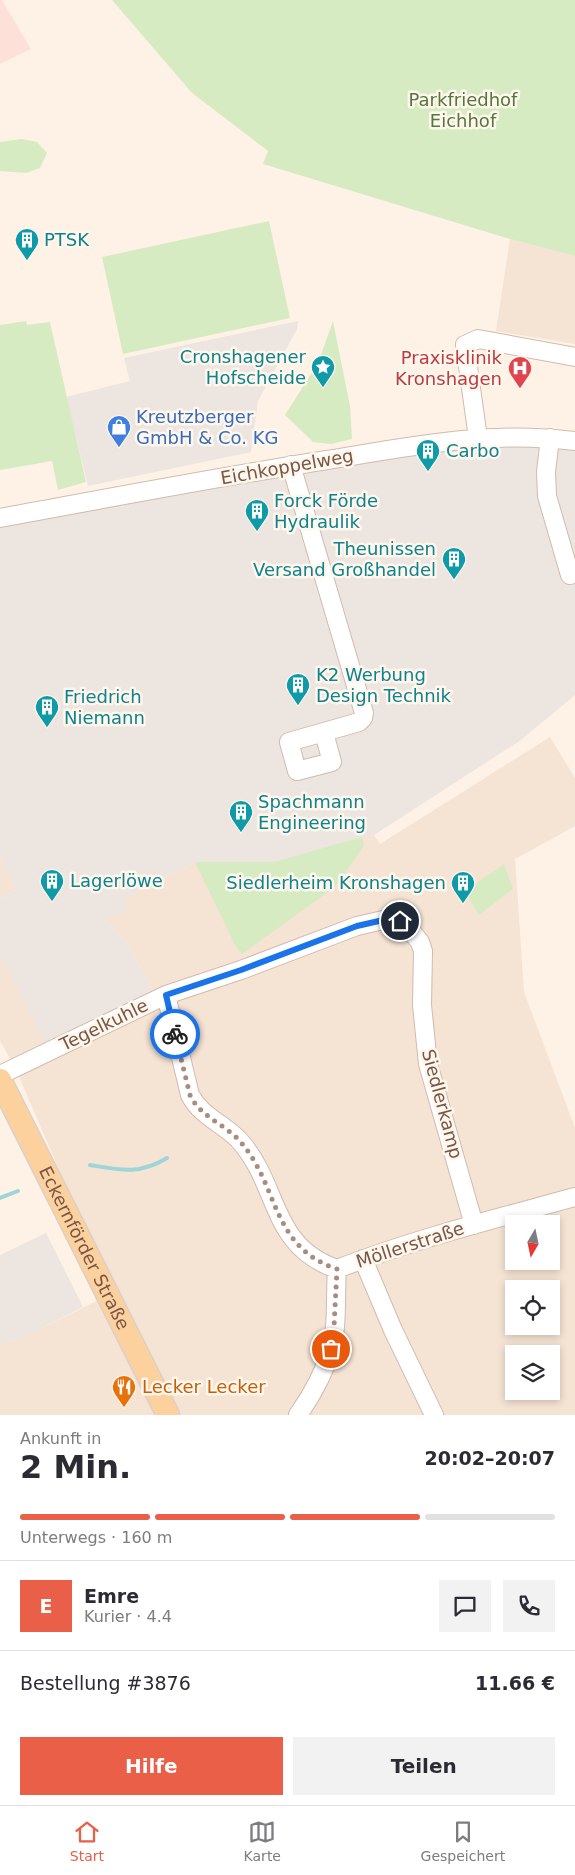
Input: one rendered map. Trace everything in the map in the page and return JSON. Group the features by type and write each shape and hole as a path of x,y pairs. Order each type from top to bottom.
{"main road":[{"name":"Eckernförder Straße","path":"0,1080 168,1415"},
{"name":"Eckernförder Straße","path":"0,1111 151,1415"}],"street":[{"path":"478,438 465,345 478,339 575,357"},
{"name":"Eichkoppelweg","path":"0,518 291,466 444,441 478,438 550,438 575,441"},
{"path":"550,438 546,472 547,496 570,575"},
{"path":"291,466 364,713 363,718 359,722 324,733"},
{"name":"Tegelkuhle","path":"0,1075 166,995 241,970 357,926 392,918 407,926 420,942 423,951"},
{"name":"Siedlerkamp","path":"423,951 422,1005 428,1064 474,1225"},
{"path":"166,995 190,1095 194,1103 210,1118 237,1138 256,1164 290,1237 303,1251 320,1263 337,1269"},
{"name":"Möllerstraße","path":"298,1415 321,1377 331,1349 337,1269 363,1259 474,1225 575,1198"},
{"path":"363,1259 389,1321 434,1415"}],"shaded area":[{"path":"0,0 2,0 31,49 0,64"},
{"path":"510,239 575,256 575,344 496,331"},
{"name":"Kreutzberger GmbH & Co. KG","path":"298,321 297,329 258,401 251,452 88,486 66,397 130,381 124,358"},
{"path":"551,444 575,448 575,695 521,740 374,835 274,862 195,862 124,899 129,908 105,920 125,940 153,990 46,1043 3,960 0,961 0,898 16,890 0,857 0,526 383,458 481,445"},
{"path":"550,737 575,778 575,826 515,859 524,992 575,1128 575,1415 0,1415 0,1345 32,1333 117,1291 67,1188 14,1065 0,1041 0,961 3,960 104,1014 153,990 125,940 105,920 124,899 195,862 274,862 374,835 380,844"},
{"path":"0,857 16,890 0,898"},
{"path":"46,1233 83,1307 32,1333 0,1345 0,1255"}],"green space":[{"name":"Parkfriedhof Eichhof","path":"112,0 575,0 575,256 510,239 263,164 268,151 192,93"},
{"path":"22,139 37,142 47,153 40,168 26,173 0,171 0,142"},
{"path":"269,221 290,318 123,354 102,257"},
{"path":"26,321 27,325 50,322 86,482 58,490 52,461 0,470 0,325"},
{"path":"333,321 350,406 352,439 331,444 313,442 285,415 318,363"},
{"path":"362,837 364,846 335,887 242,954 236,947 195,862 274,862"},
{"path":"504,864 513,889 479,915 465,891"}],"waterway":[{"path":"90,1165 129,1170 147,1167 167,1158"},
{"path":"0,1198 18,1191"}],"way so far":[{"path":"175,1034 190,1095 194,1103 210,1118 237,1138 256,1164 290,1237 303,1251 320,1263 337,1269 331,1349"}],"place":[{"name":"PTSK","path":"27,261"},
{"name":"Cronshagener Hofscheide","path":"323,388"},
{"name":"Praxisklinik Kronshagen","path":"520,389"},
{"name":"Kreutzberger GmbH & Co. KG","path":"119,448"},
{"name":"Carbo","path":"428,472"},
{"name":"Forck Förde Hydraulik","path":"257,532"},
{"name":"Theunissen Versand Großhandel","path":"454,580"},
{"name":"K2 Werbung Design Technik","path":"298,706"},
{"name":"Friedrich Niemann","path":"47,728"},
{"name":"Spachmann Engineering","path":"241,833"},
{"name":"Lagerlöwe","path":"52,902"},
{"name":"Siedlerheim Kronshagen","path":"463,904"},
{"name":"Lecker Lecker","path":"124,1408"}],"route":[{"path":"175,1034 166,995 241,970 357,926 392,918 400,921"}]}
